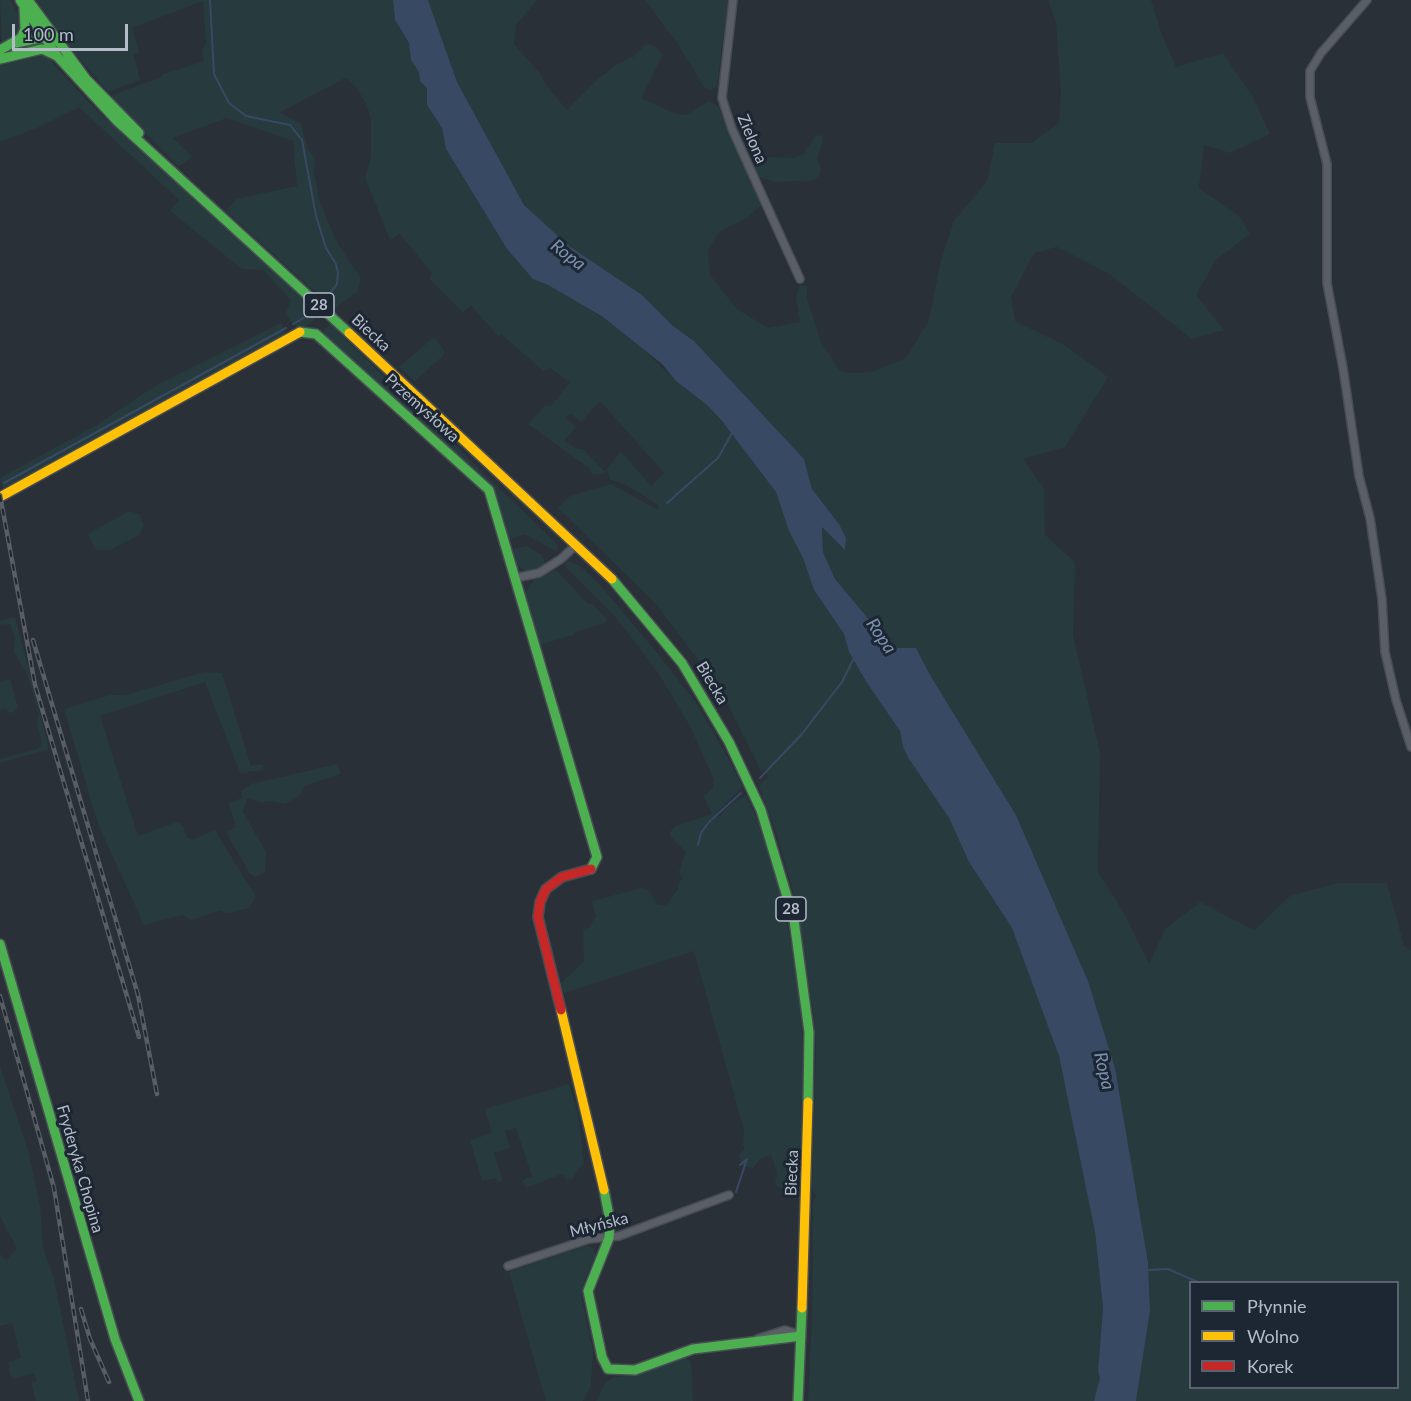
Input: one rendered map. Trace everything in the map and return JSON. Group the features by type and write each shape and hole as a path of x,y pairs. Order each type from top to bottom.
{"street":[{"name":"Zielona","path":"733,0 722,98 732,129 800,279"},
{"path":"1367,0 1321,53 1311,71 1310,97 1327,164 1327,284 1338,334 1359,476 1370,518 1382,599 1385,652 1396,700 1411,747"},
{"path":"24,3 45,25 47,36"},
{"path":"13,45 21,38 25,29 24,3"},
{"name":"Biecka","path":"24,3 47,36 180,177"},
{"path":"0,50 47,36"},
{"path":"33,50 47,36"},
{"name":"Biecka","path":"47,36 57,56 117,122 180,177 621,588 650,621 696,683 729,742 761,810 776,854 794,920 809,1032 798,1401"},
{"path":"0,59 42,49 57,56"},
{"name":"Przemysłowa","path":"0,497 301,332 316,334 489,490 597,857 591,869 562,877 546,889 540,902 538,917 599,1160 610,1221 609,1238"},
{"path":"515,578 539,573 561,559 576,545"},
{"name":"Fryderyka Chopina","path":"0,944 115,1338 138,1401"},
{"name":"Młyńska","path":"508,1266 589,1239 609,1238 729,1195"},
{"path":"609,1238 588,1291 597,1339 608,1369 635,1370 693,1349 757,1339 787,1340 801,1336"}],"green space":[{"path":"0,0 11,0 22,23 18,36 2,45"},
{"path":"36,0 393,0 395,20 409,43 411,59 419,72 419,78 427,88 427,105 442,128 446,149 507,249 533,279 548,285 603,317 641,347 676,381 707,405 741,443 776,492 789,531 803,558 814,590 844,634 849,652 867,683 900,731 903,747 909,759 949,818 969,862 1012,928 1030,973 1059,1056 1095,1232 1103,1308 1098,1371 1101,1378 1094,1401 808,1401 812,1318 813,1201 816,1196 812,1188 816,1052 814,1017 796,903 778,838 759,786 768,777 766,769 761,771 729,707 702,665 656,604 558,508 570,496 611,484 658,510 659,505 622,483 610,480 607,469 621,451 651,486 664,473 600,401 581,422 570,413 566,418 576,427 564,441 575,448 584,450 606,473 592,475 590,469 528,424 546,405 551,406 570,382 550,368 543,371 501,334 498,336 471,305 463,312 430,279 432,273 400,234 390,240 365,178 371,157 371,120 367,105 355,86 345,78 279,113 299,122 302,126 307,149 315,157 314,173 320,203 338,244 361,279 358,291 334,309 226,211 236,199 297,186 293,141 227,118 173,138 192,157 179,167 111,98 112,95 161,77 161,75 204,61 202,51 206,44 203,1 132,28 139,52 134,55 140,80 108,92 64,40"},
{"path":"428,0 537,0 516,25 514,44 538,71 548,88 567,110 598,79 617,64 633,57 646,44 654,46 663,54 641,98 674,113 686,115 709,101 718,106 763,203 748,217 720,231 708,249 710,275 737,309 768,328 800,322 796,297 799,286 807,286 807,298 821,342 840,371 871,372 906,358 929,320 941,260 954,221 987,181 995,143 1032,143 1059,123 1061,94 1056,22 1048,0 1151,0 1161,32 1176,67 1223,53 1253,97 1270,134 1230,153 1204,145 1199,188 1241,218 1250,234 1216,260 1196,295 1224,330 1192,339 1108,273 1057,247 1034,253 1011,297 1015,321 1066,346 1108,377 1065,447 1023,459 1044,489 1045,535 1075,562 1073,635 1100,753 1098,872 1123,911 1149,964 1165,929 1200,902 1254,930 1290,896 1337,883 1387,883 1404,946 1411,950 1411,1401 1136,1401 1150,1311 1148,1262 1115,1070 1088,981 1016,815 930,675 916,648 893,648 835,579 823,552 822,526 832,535 839,524 812,489 804,459 694,341 673,326 642,295 569,246 524,205 457,82"},
{"path":"645,0 728,0 717,86 710,90 704,87 678,44"},
{"path":"39,55 48,58 96,110 310,305 306,308 315,314 313,316 315,319 304,328 296,327 285,314 291,300 263,270 242,269 170,211 179,200 79,107 37,128 0,142 0,64"},
{"path":"821,135 823,139 817,160 821,166 820,175 814,180 775,182 756,176 750,164 761,166 769,157 792,158 803,155 815,136"},
{"path":"281,323 286,335 4,490 0,478 95,426 155,386"},
{"path":"330,324 554,541 558,546 557,552 525,534 507,541 492,492 325,337 324,329"},
{"path":"434,337 444,350 444,355 415,381 399,367"},
{"path":"129,511 139,514 144,525 139,535 110,550 96,550 88,534"},
{"path":"527,546 541,555 546,564 544,566 528,572 515,565 512,553 514,549"},
{"path":"568,561 580,566 601,586 697,704 742,787 715,815 720,816 730,805 746,795 758,821 781,893 799,987 803,1054 801,1136 798,1187 791,1190 778,1187 775,1182 777,1173 771,1155 760,1159 753,1168 742,1166 739,1155 745,1149 744,1130 694,951 564,993 561,983 584,961 583,930 589,927 596,916 592,901 642,888 649,891 658,905 666,905 678,889 680,880 683,880 679,871 686,852 671,837 670,832 676,826 712,814 704,797 712,789 714,780 690,726 659,674 615,616 564,565"},
{"path":"556,570 588,604 592,604 607,619 605,623 575,632 574,635 538,645 524,600 525,593 534,580"},
{"path":"15,617 49,749 0,763 0,759 37,749 42,745 37,722 39,714 27,674 14,652 15,637 10,624 0,625 0,621"},
{"path":"204,672 222,673 251,766 263,764 264,770 240,773 205,682 100,716 138,836 177,822 183,826 187,837 192,840 215,830 256,897 249,908 226,914 221,910 191,920 182,915 144,925 98,824 64,709 110,695 126,695"},
{"path":"10,679 18,707 14,712 9,713 6,709 0,710 0,682"},
{"path":"338,764 341,774 304,786 299,796 285,804 269,801 262,803 247,798 243,812 266,852 265,872 255,877 250,874 226,832 236,827 229,803 242,798 241,791 251,784"},
{"path":"0,1066 28,1150 40,1206 43,1247 54,1279 79,1401 36,1401 31,1383 37,1381 34,1373 13,1379 10,1373 8,1362 21,1358 12,1323 0,1326 0,1254 6,1260 17,1249 0,1216"},
{"path":"569,1084 578,1114 584,1163 572,1179 566,1180 562,1174 526,1188 522,1180 532,1176 516,1128 505,1131 510,1148 494,1153 503,1181 498,1182 496,1178 482,1181 470,1140 492,1133 485,1109"},
{"path":"587,1246 593,1248 596,1255 581,1294 593,1351 591,1386 583,1401 546,1401 509,1272"},
{"path":"684,1356 691,1362 693,1401 596,1401 606,1382 612,1378 639,1374"}],"water":[{"name":"Ropa","path":"393,0 428,0 457,82 524,205 569,246 642,295 673,326 694,341 804,459 812,489 839,524 846,538 845,550 822,527 823,552 835,579 893,648 916,648 930,675 1016,815 1088,981 1115,1068 1148,1262 1150,1311 1136,1401 1094,1401 1100,1378 1098,1371 1103,1308 1095,1232 1059,1056 1012,928 969,862 949,818 909,759 903,747 900,731 867,683 849,652 844,634 814,590 803,558 789,531 776,492 722,421 707,405 676,381 662,364 603,317 548,285 533,279 507,249 446,149 442,128 427,105 427,88 420,81 419,72 411,60 409,43 395,20"}],"waterway":[{"path":"210,0 214,74 229,103 246,116 290,125 302,140 316,216 326,248 336,264 338,273 337,284 326,299"},
{"path":"293,324 314,312"},
{"path":"4,483 286,328"},
{"path":"667,503 718,458 733,431"},
{"path":"760,778 801,735 842,682 854,658"},
{"path":"698,845 701,833 709,822 741,793"},
{"path":"736,1192 747,1159 740,1165"},
{"path":"1147,1270 1168,1269 1196,1281"}],"railway":[{"path":"0,495 35,685 139,1037"},
{"path":"33,640 138,995 157,1094"},
{"path":"0,996 54,1188 88,1401"},
{"path":"81,1309 90,1339 109,1382"}],"traffic: fast":[{"path":"20,0 57,56 117,121 349,333"},
{"path":"28,0 86,79 139,133"},
{"path":"0,50 21,38 25,29 24,8"},
{"path":"16,43 50,36"},
{"path":"0,59 42,49 57,56"},
{"path":"300,332 316,334 489,490 597,857 591,869"},
{"path":"612,579 682,663 729,742 761,810 794,920 809,1032 808,1102"},
{"path":"0,944 115,1339 139,1401"},
{"path":"604,1190 610,1221 609,1238 588,1291 602,1357 608,1369 635,1370 693,1349 801,1336"},
{"path":"798,1401 802,1308"}],"traffic: slow":[{"path":"0,497 300,332"},
{"path":"349,333 612,579"},
{"path":"561,1010 604,1190"},
{"path":"802,1308 808,1102"}],"traffic: jam":[{"path":"561,1010 538,917 540,902 546,889 562,877 591,869"}]}
